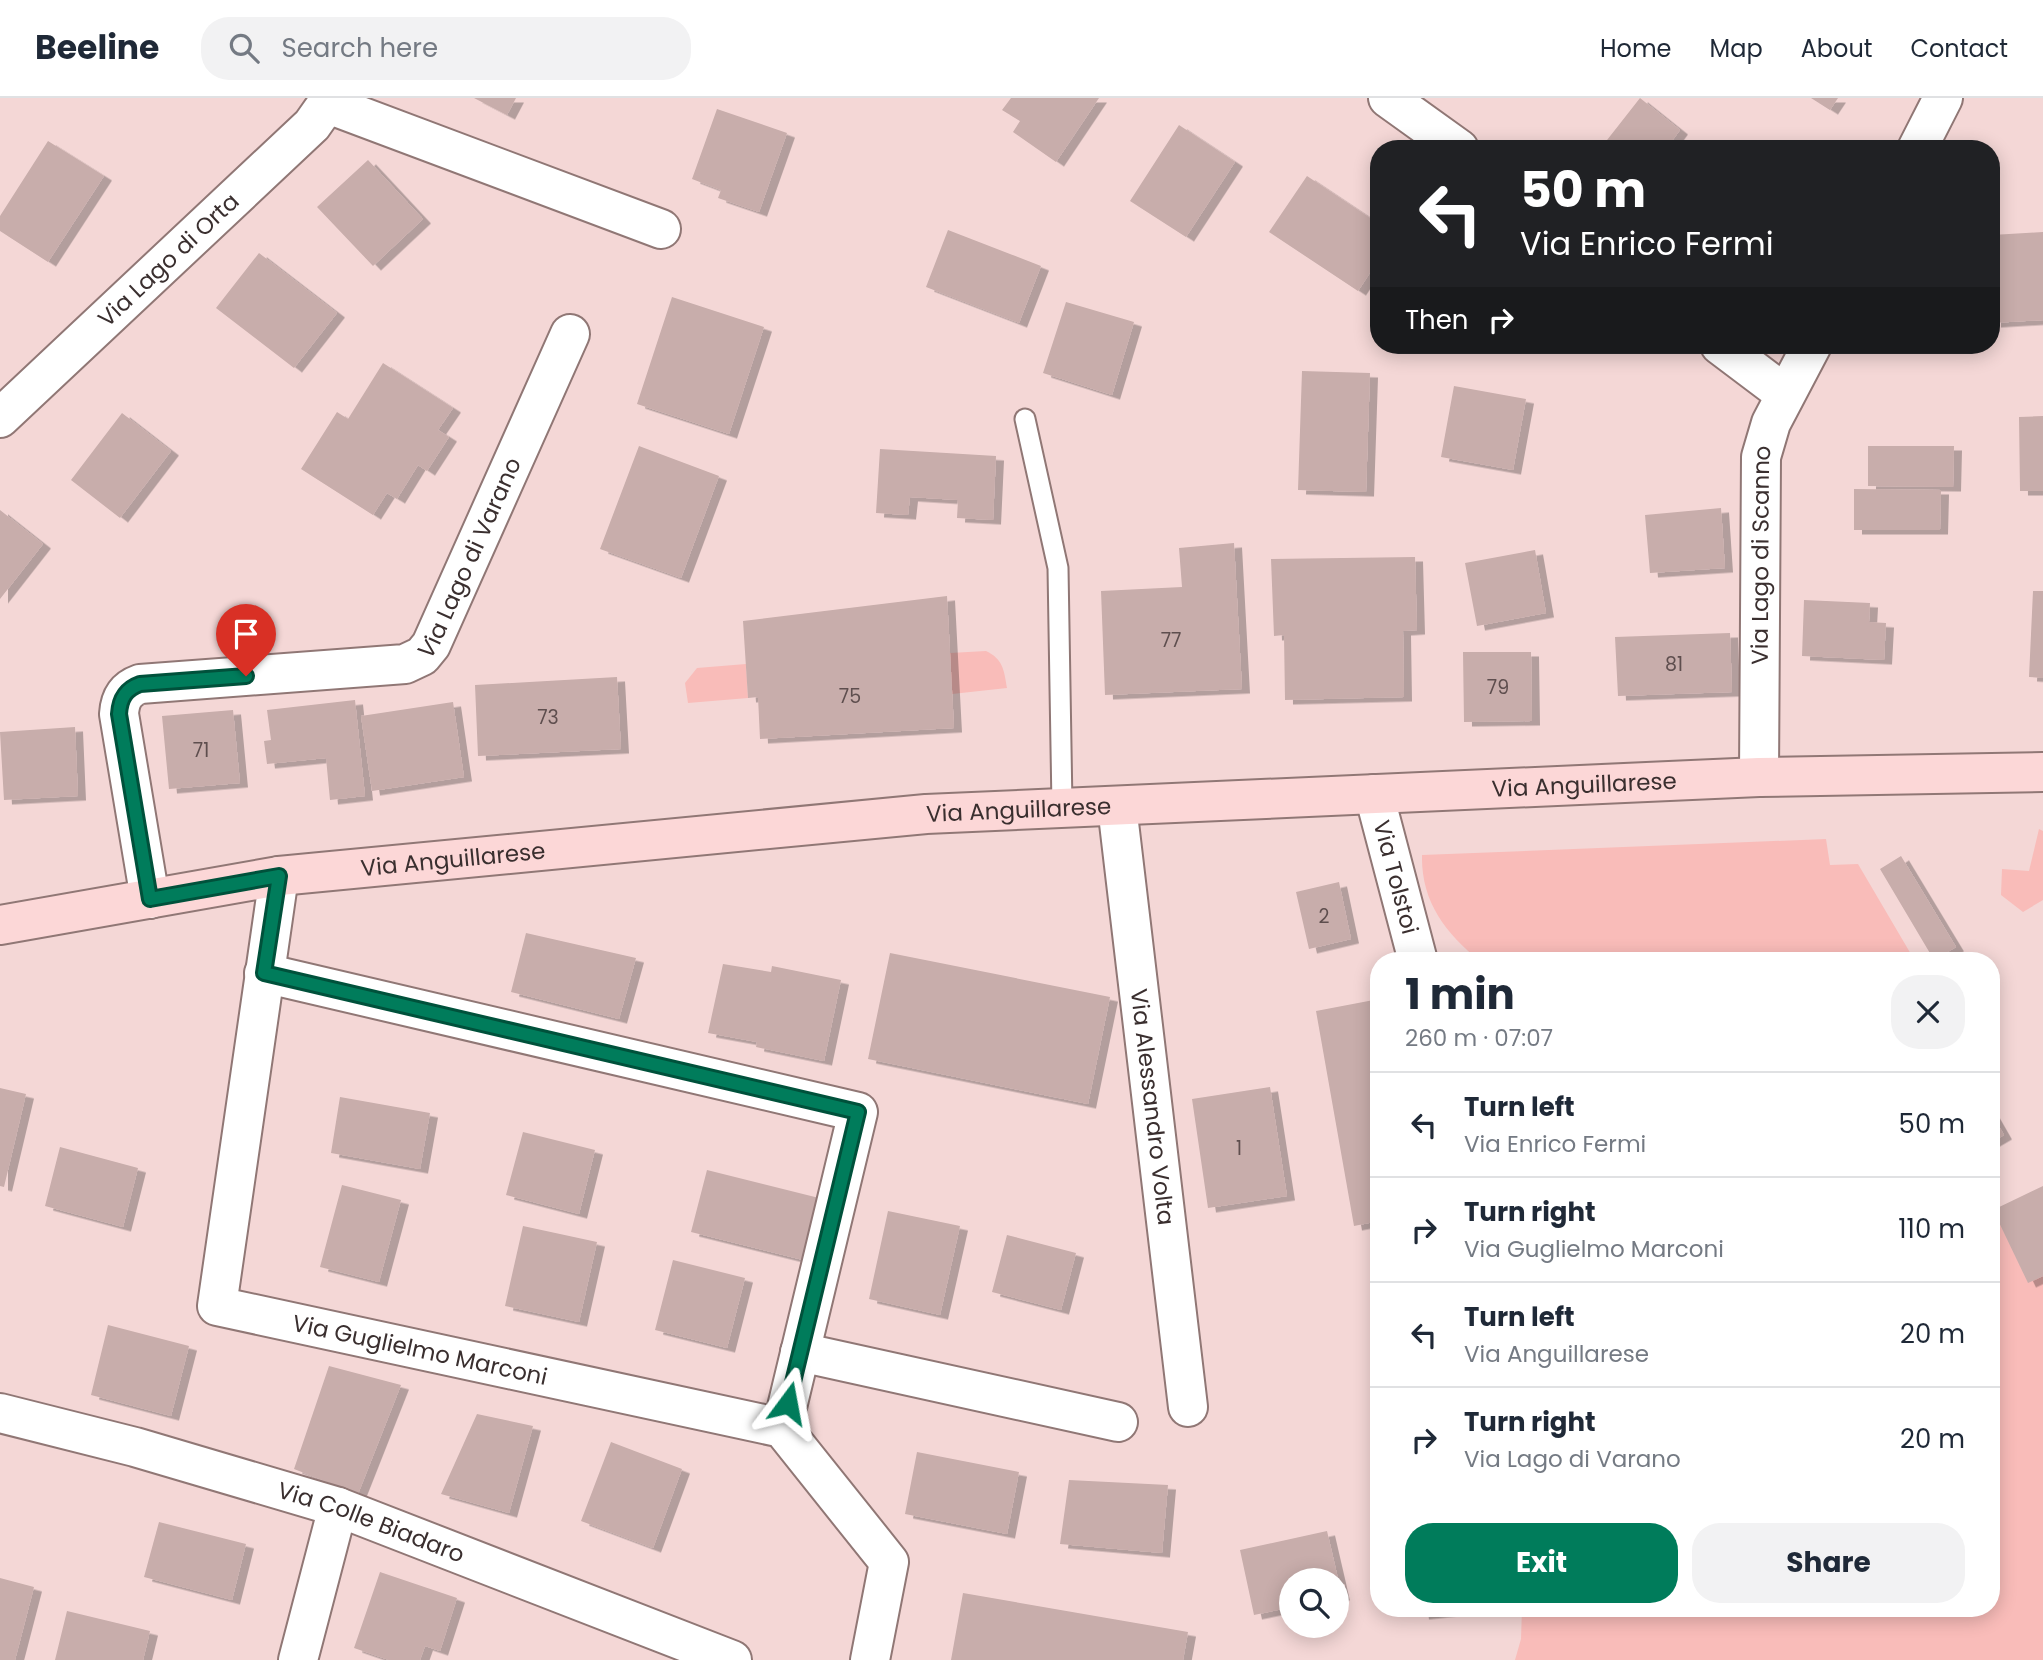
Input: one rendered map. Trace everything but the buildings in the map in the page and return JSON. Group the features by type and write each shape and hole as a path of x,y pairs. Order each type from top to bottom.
{"main road":[{"name":"Via Anguillarese","path":"0,925 279,876 908,815 1062,806 1117,806 1759,777 2043,772"}],"street":[{"path":"1388,98 1446,140"},
{"path":"1922,140 1943,98"},
{"path":"330,101 661,229"},
{"name":"Via Lago di Orta","path":"0,418 306,132 330,101"},
{"name":"Via Lago di Varano","path":"150,899 119,714 120,702 125,694 130,688 140,684 405,663 422,656 431,645 570,334"},
{"path":"1732,354 1784,394"},
{"name":"Via Lago di Scanno","path":"1759,777 1761,457 1771,423 1807,354"},
{"name":"Via Tolstoi","path":"1374,794 1416,952"},
{"name":"Via Alessandro Volta","path":"1117,806 1188,1407"},
{"name":"Via Guglielmo Marconi","path":"279,876 217,1306 782,1428"},
{"path":"264,973 858,1112 782,1428 889,1562 870,1660"},
{"path":"800,1352 1118,1422"},
{"name":"Via Colle Biadaro","path":"0,1413 135,1447 338,1507 732,1660"},
{"path":"298,1660 338,1507"}],"lane":[{"path":"1025,419 1058,568 1062,806"}],"shaded area":[{"path":"986,651 1002,666 1007,688 952,694 950,653"},
{"path":"746,664 748,698 688,703 685,683 697,668"},
{"path":"2039,829 2043,831 2043,900 2023,912 2001,895 2002,869 2029,871"},
{"path":"1826,839 1830,865 1858,864 1910,952 1469,952 1446,927 1431,901 1423,872 1422,855"},
{"path":"2000,1224 2028,1282 2043,1276 2043,1660 1515,1660 1521,1639 1522,1617 2000,1617"}],"route":[{"path":"246,676 140,684 130,688 120,702 119,714 150,899 279,876 264,973 858,1112 788,1403"}]}
